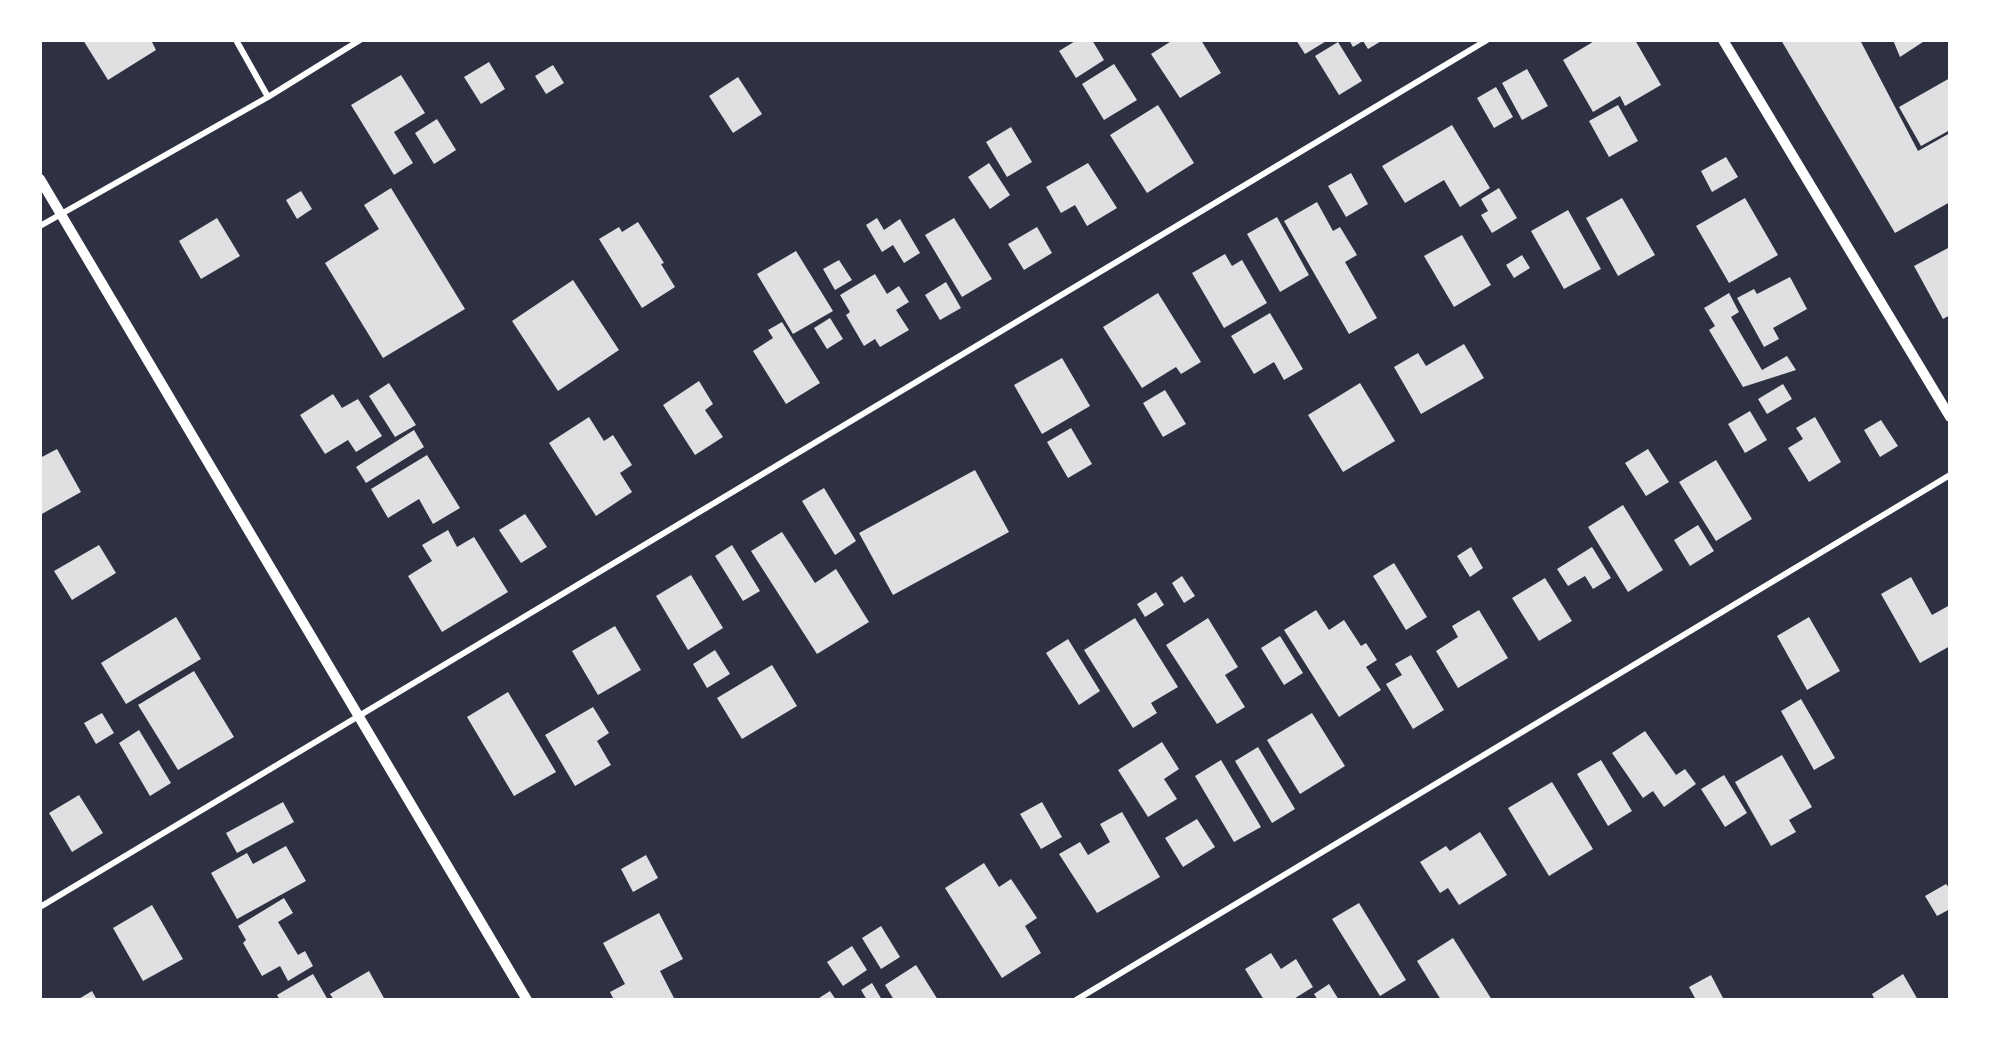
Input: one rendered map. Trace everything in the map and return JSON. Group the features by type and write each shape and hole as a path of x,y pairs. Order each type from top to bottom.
{"street":[{"path":"236,40 268,97"},
{"path":"40,226 268,97 360,40"},
{"path":"40,907 1487,40"},
{"path":"1723,40 1950,417"},
{"path":"40,179 527,999"},
{"path":"1076,999 1950,475"}],"building":[{"path":"83,40 151,40 156,50 108,80"},
{"path":"1077,40 1092,40 1104,60 1076,78 1059,51"},
{"path":"1173,40 1201,40 1221,73 1180,98 1151,54"},
{"path":"1296,40 1328,40 1305,54"},
{"path":"1349,40 1383,40 1368,49 1363,41 1353,47"},
{"path":"1596,40 1635,40 1661,85 1625,106 1620,96 1593,112 1563,60"},
{"path":"1781,40 1860,40 1918,151 1950,133 1950,202 1895,233"},
{"path":"1893,40 1926,40 1900,57"},
{"path":"1338,42 1362,81 1339,95 1315,56"},
{"path":"489,62 505,89 481,104 464,77"},
{"path":"1114,64 1137,100 1104,120 1082,84"},
{"path":"553,65 564,83 546,94 535,76"},
{"path":"1527,69 1548,106 1522,120 1502,83"},
{"path":"401,75 425,113 394,132 413,163 394,175 351,105"},
{"path":"738,77 762,114 733,133 709,96"},
{"path":"1950,78 1950,130 1921,146 1899,107"},
{"path":"1496,87 1513,117 1494,128 1477,98"},
{"path":"1158,105 1194,163 1147,193 1110,135"},
{"path":"1618,105 1638,141 1609,157 1589,121"},
{"path":"437,119 456,150 434,164 415,133"},
{"path":"1452,125 1490,188 1460,207 1444,180 1405,203 1382,166"},
{"path":"1011,127 1032,162 1007,177 986,142"},
{"path":"1726,157 1738,177 1712,192 1701,171"},
{"path":"989,163 1010,195 990,209 968,177"},
{"path":"1088,163 1117,208 1087,226 1075,205 1061,213 1046,187"},
{"path":"1351,173 1368,204 1346,217 1328,186"},
{"path":"391,188 465,309 383,358 325,263 379,229 364,205"},
{"path":"1499,188 1517,218 1492,233 1481,215 1488,211 1481,199"},
{"path":"301,191 312,209 297,219 286,200"},
{"path":"1622,198 1655,255 1618,276 1586,218"},
{"path":"1745,198 1778,255 1729,283 1696,226"},
{"path":"1317,202 1333,231 1340,227 1357,255 1345,262 1377,318 1349,334 1284,221"},
{"path":"1568,210 1601,269 1564,289 1531,231"},
{"path":"1277,217 1309,275 1280,292 1247,234"},
{"path":"217,218 240,256 201,279 179,241"},
{"path":"877,218 884,230 900,219 920,253 904,263 893,245 882,252 866,225"},
{"path":"954,218 992,279 962,297 925,235"},
{"path":"638,222 664,263 661,264 675,287 642,308 599,239 619,227 622,232"},
{"path":"1037,227 1052,253 1024,270 1008,244"},
{"path":"1462,235 1491,285 1454,307 1424,256"},
{"path":"1950,247 1950,315 1943,319 1914,266"},
{"path":"796,251 833,311 793,334 757,274"},
{"path":"1225,254 1232,266 1242,260 1267,303 1224,328 1192,273"},
{"path":"1522,255 1530,268 1514,278 1506,265"},
{"path":"839,260 852,280 835,290 823,269"},
{"path":"875,274 887,294 899,286 909,302 896,310 909,330 880,347 875,339 864,346 846,315 850,312 840,295"},
{"path":"1790,277 1807,309 1773,328 1779,339 1764,347 1737,298 1754,289 1757,294"},
{"path":"573,280 619,350 558,391 512,321"},
{"path":"946,282 961,308 940,320 925,295"},
{"path":"1158,293 1201,362 1181,374 1176,367 1142,388 1103,327"},
{"path":"1729,293 1739,312 1731,317 1762,370 1787,356 1796,370 1743,387 1709,330 1715,326 1704,308"},
{"path":"1270,313 1303,369 1284,380 1274,362 1254,374 1231,336"},
{"path":"830,318 843,339 827,349 814,328"},
{"path":"782,322 820,383 786,404 753,351 773,338 768,330"},
{"path":"1464,344 1484,378 1421,414 1394,367 1418,353 1426,366"},
{"path":"1062,358 1090,406 1042,434 1014,385"},
{"path":"699,381 713,404 705,410 723,437 695,455 663,405"},
{"path":"389,383 416,425 395,437 369,396"},
{"path":"1360,383 1395,441 1343,472 1308,415"},
{"path":"1783,384 1792,399 1767,414 1758,399"},
{"path":"1165,390 1186,424 1163,437 1143,403"},
{"path":"333,394 342,408 358,399 382,436 356,452 348,440 325,454 300,415"},
{"path":"1750,411 1767,440 1745,453 1728,424"},
{"path":"589,417 604,441 613,435 632,465 620,473 632,492 596,516 549,443"},
{"path":"1815,417 1841,462 1809,482 1788,448 1803,439 1796,428"},
{"path":"1881,420 1898,446 1880,457 1864,430"},
{"path":"1071,428 1092,464 1068,478 1047,442"},
{"path":"414,430 424,447 366,483 356,467"},
{"path":"57,449 81,492 40,515 40,458"},
{"path":"1648,449 1669,482 1646,496 1625,463"},
{"path":"427,455 460,508 433,524 419,499 388,518 371,489"},
{"path":"1716,460 1752,519 1716,541 1679,482"},
{"path":"975,470 1009,532 893,595 859,533"},
{"path":"824,488 856,541 835,555 802,501"},
{"path":"1623,505 1663,570 1628,592 1588,527"},
{"path":"525,514 547,547 521,563 499,530"},
{"path":"1698,525 1714,551 1690,566 1674,540"},
{"path":"448,530 457,547 474,537 508,592 442,632 408,576 432,561 422,545"},
{"path":"782,532 815,583 836,569 869,622 817,654 751,551"},
{"path":"99,545 116,573 72,600 54,571"},
{"path":"732,545 760,591 743,601 715,556"},
{"path":"1471,547 1483,568 1470,577 1457,556"},
{"path":"1592,547 1611,578 1593,589 1585,576 1568,586 1557,569"},
{"path":"1394,563 1427,617 1406,630 1373,576"},
{"path":"691,575 723,628 688,650 656,596"},
{"path":"1182,576 1195,596 1184,603 1172,583"},
{"path":"1911,577 1932,615 1950,605 1950,646 1920,663 1881,594"},
{"path":"1545,578 1572,621 1539,641 1512,598"},
{"path":"1156,592 1164,605 1145,617 1137,604"},
{"path":"1316,610 1329,630 1344,620 1361,646 1366,643 1377,660 1366,667 1381,690 1339,717 1284,630"},
{"path":"1479,610 1508,658 1458,688 1436,651 1458,637 1452,626"},
{"path":"176,617 201,659 126,704 101,663"},
{"path":"1809,617 1840,671 1807,690 1777,636"},
{"path":"1135,618 1178,687 1151,703 1157,713 1133,728 1084,650"},
{"path":"1208,618 1238,667 1225,675 1245,707 1217,724 1166,645"},
{"path":"615,626 641,670 598,695 572,651"},
{"path":"1280,636 1303,673 1284,685 1261,648"},
{"path":"1068,639 1100,691 1079,705 1046,653"},
{"path":"715,650 730,674 707,688 693,664"},
{"path":"1411,655 1444,710 1413,729 1386,684 1402,675 1395,664"},
{"path":"772,665 797,706 742,739 717,698"},
{"path":"194,671 234,737 178,770 138,705"},
{"path":"508,692 556,772 514,796 467,717"},
{"path":"1801,699 1835,758 1814,770 1781,711"},
{"path":"593,707 609,733 597,741 611,765 575,786 545,735"},
{"path":"102,713 114,733 96,744 84,723"},
{"path":"1312,713 1345,766 1300,794 1267,740"},
{"path":"139,730 171,783 150,796 119,743"},
{"path":"1645,731 1676,775 1685,769 1696,784 1664,807 1653,791 1643,798 1612,753"},
{"path":"1162,742 1179,769 1164,779 1177,799 1148,817 1118,770"},
{"path":"1258,747 1295,809 1272,823 1235,761"},
{"path":"1782,755 1812,807 1789,820 1796,832 1771,846 1735,782"},
{"path":"1221,760 1261,827 1234,842 1195,776"},
{"path":"1601,760 1632,811 1608,826 1577,774"},
{"path":"1724,775 1747,813 1725,827 1701,789"},
{"path":"1552,782 1593,849 1549,876 1508,808"},
{"path":"79,795 103,833 72,852 49,813"},
{"path":"283,802 294,822 237,853 226,833"},
{"path":"1042,802 1062,837 1041,849 1020,814"},
{"path":"1122,812 1160,877 1097,913 1059,854 1080,842 1088,855 1110,842 1100,824"},
{"path":"1197,819 1215,847 1183,867 1165,838"},
{"path":"1480,832 1507,875 1459,905 1448,888 1440,893 1420,862 1446,846 1450,851"},
{"path":"286,846 306,881 237,919 211,873 247,853 253,864"},
{"path":"646,855 658,878 633,892 621,869"},
{"path":"984,863 999,887 1011,879 1037,918 1025,926 1041,953 1002,978 945,888"},
{"path":"1946,884 1950,889 1950,909 1937,916 1925,896"},
{"path":"284,898 293,913 278,922 298,955 305,951 313,966 288,981 280,966 262,976 243,943 246,940 238,926"},
{"path":"1359,903 1406,980 1380,996 1332,919"},
{"path":"152,905 183,959 143,981 113,928"},
{"path":"659,913 683,959 660,971 675,1000 614,1000 610,992 625,984 603,943"},
{"path":"881,926 900,957 881,969 862,938"},
{"path":"1453,938 1492,1000 1441,1000 1417,961"},
{"path":"852,946 867,970 843,986 827,962"},
{"path":"1271,953 1281,969 1296,959 1313,987 1292,1000 1264,1000 1245,969"},
{"path":"916,965 938,1000 894,1000 885,985"},
{"path":"369,971 385,1000 334,1000 330,994"},
{"path":"313,974 328,1000 280,1000 277,995"},
{"path":"1903,974 1918,1000 1875,1000 1872,994"},
{"path":"1711,975 1724,1000 1696,1000 1689,987"},
{"path":"872,983 882,1000 867,1000 861,990"},
{"path":"1329,984 1339,1000 1318,1000 1314,994"},
{"path":"92,991 97,1000 77,1000"},
{"path":"830,991 836,1000 816,1000"}]}
